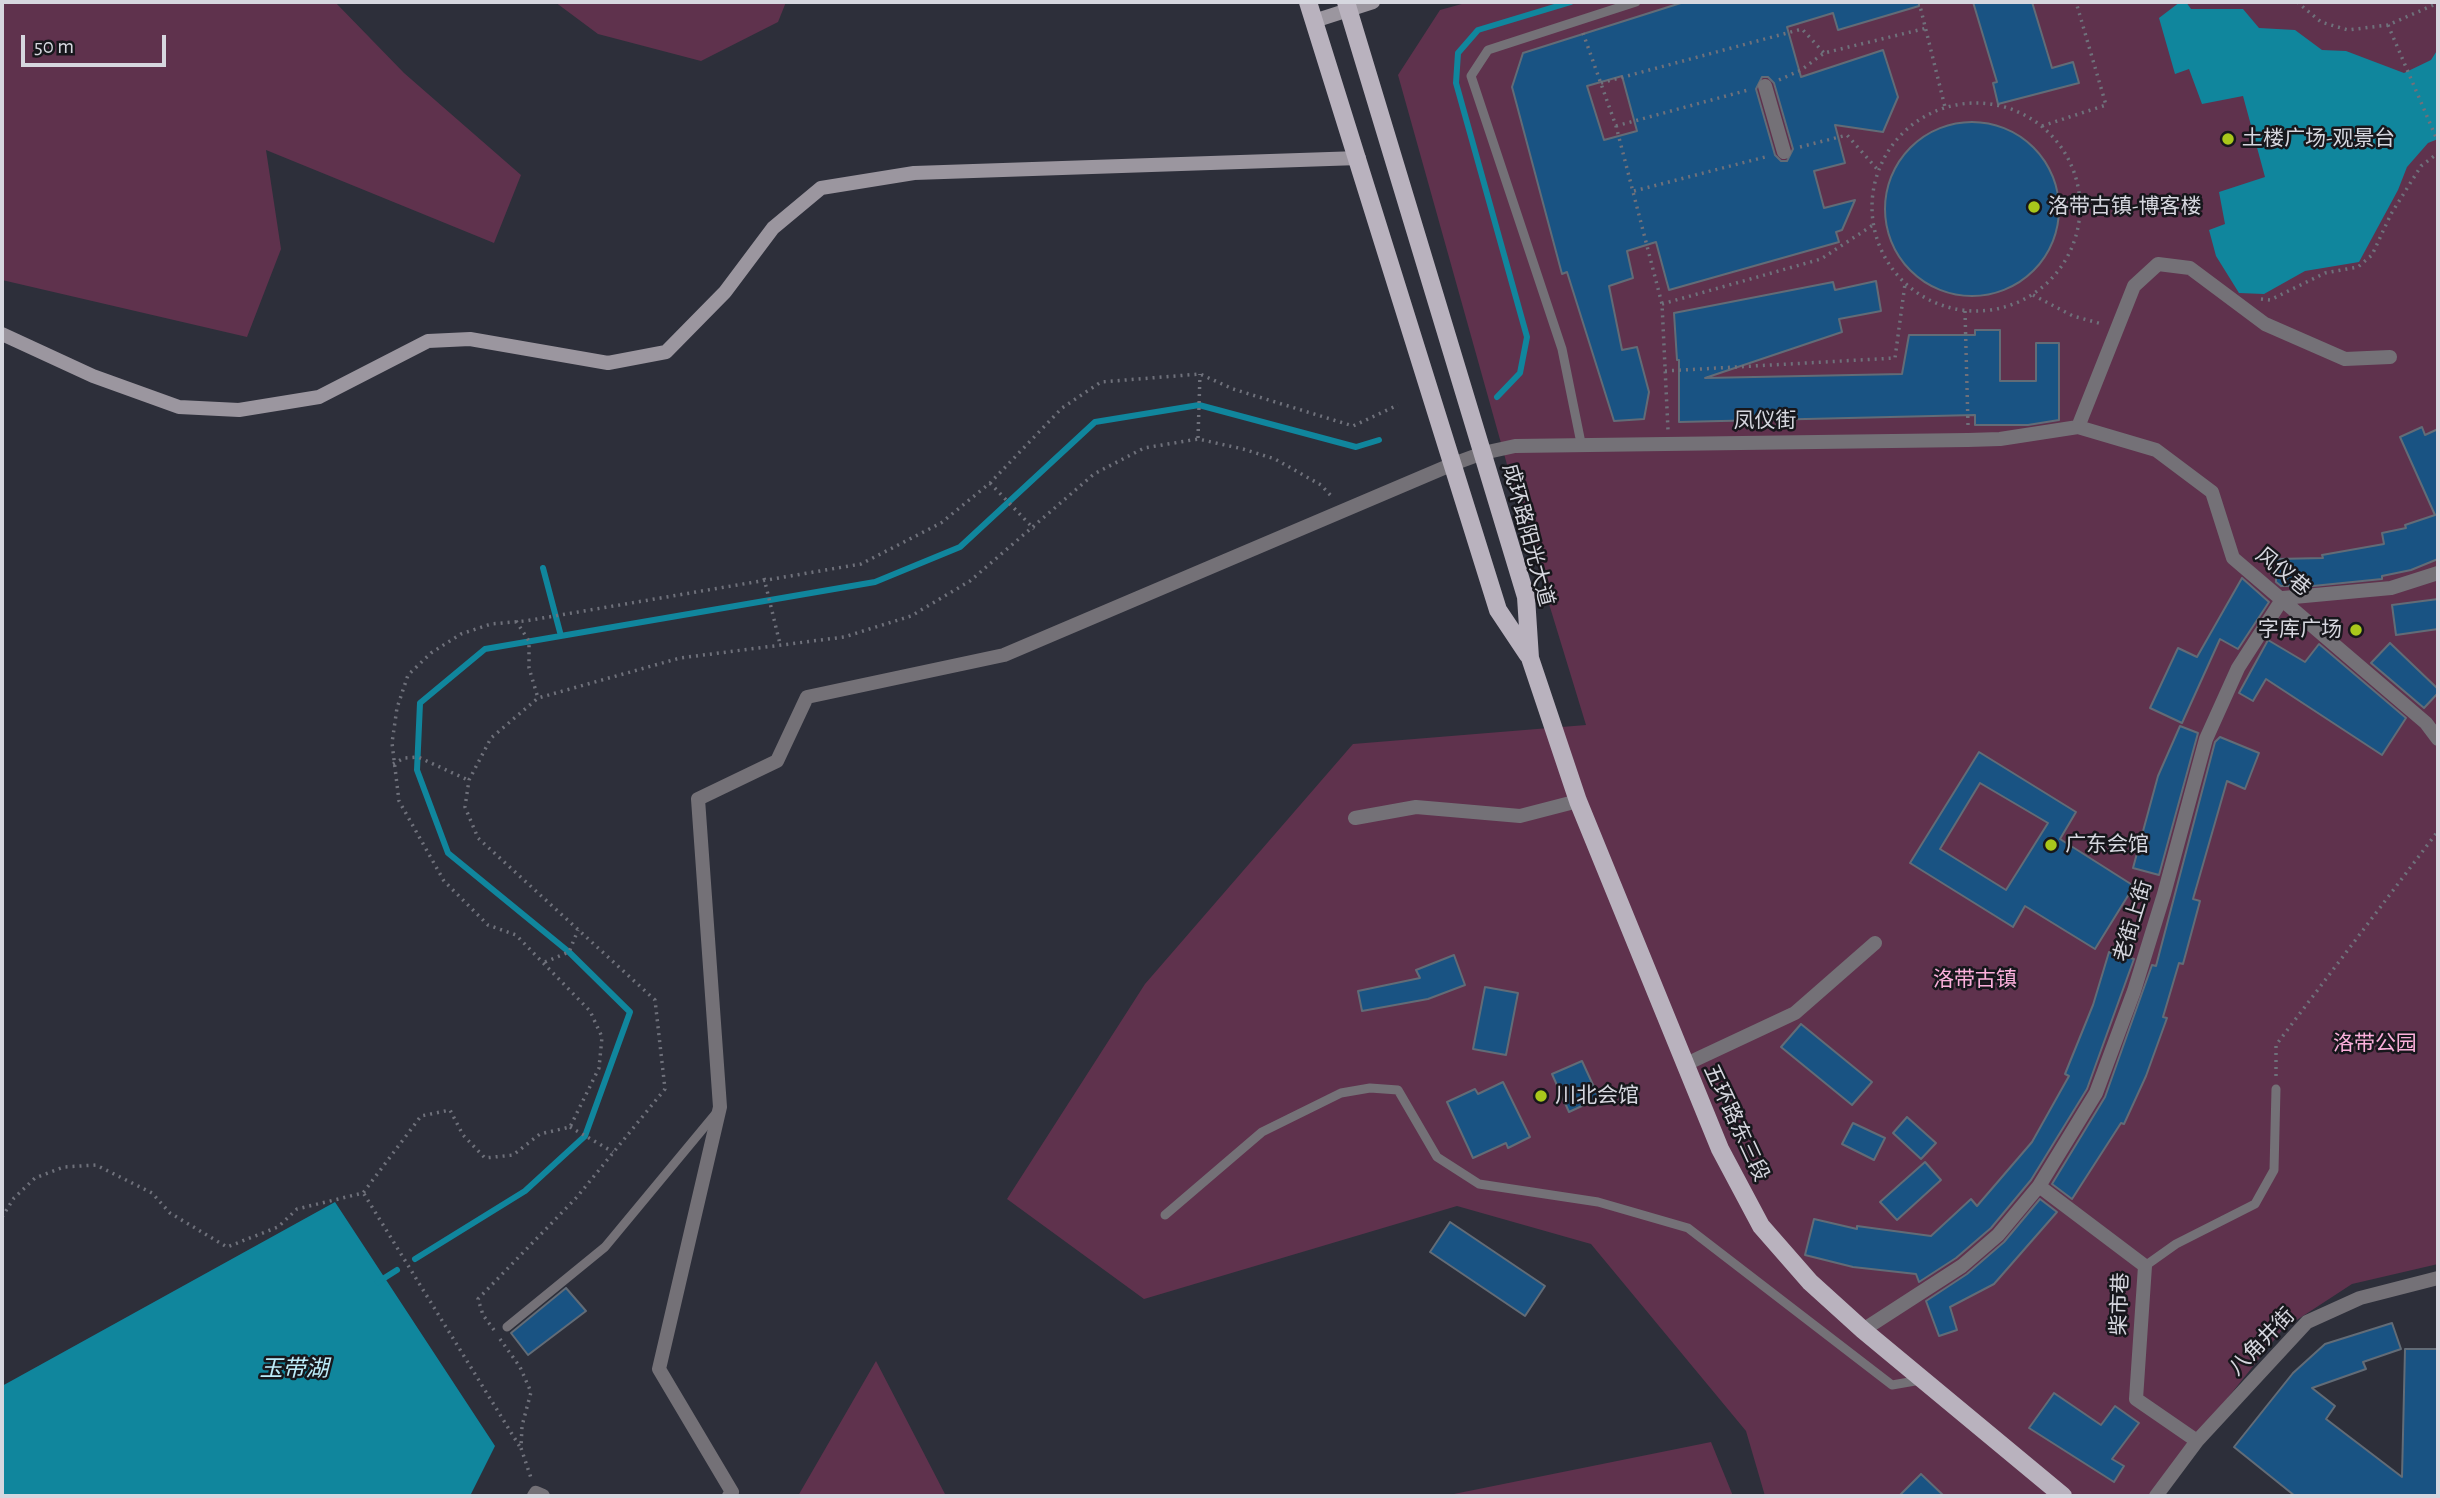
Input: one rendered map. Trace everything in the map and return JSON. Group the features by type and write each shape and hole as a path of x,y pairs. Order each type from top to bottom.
{"main road":[{"name":"成环路阳光大道","path":"1308,2 1359,158 1498,610 1530,657"},
{"name":"成环路阳光大道","path":"1347,6 1526,597 1530,657"},
{"name":"五环路东三段","path":"1530,657 1578,801 1684,1065 1720,1149 1761,1226 1810,1282 1863,1330 2063,1496"}],"street":[{"path":"1314,20 1347,6 1373,2"},
{"path":"1765,86 1784,152"},
{"path":"2,334 93,376 179,407 227,410 319,397 428,341 470,339 608,363 666,352 725,292 773,228 821,188 914,173 1359,158"},
{"path":"2078,427 2134,286 2158,264 2190,268 2265,324 2345,359 2390,357"},
{"name":"凤仪街","path":"720,1107 698,799 777,761 807,697 1004,655 1453,464 1483,453 1515,446 2000,439 2078,427"},
{"name":"风仪巷","path":"2078,427 2156,450 2212,492 2233,558 2426,723 2438,738"},
{"path":"2283,598 2391,588 2438,573"},
{"name":"老街上街","path":"1863,1330 1962,1266 1998,1235 2039,1186 2096,1093 2134,991 2164,894 2206,739 2238,668 2283,598"},
{"path":"1355,818 1416,807 1520,817 1578,801"},
{"path":"1684,1065 1795,1013 1875,943"},
{"path":"720,1107 659,1369 732,1492 729,1496"},
{"name":"柴市巷","path":"2039,1186 2145,1266 2136,1399 2197,1441"},
{"name":"八角井街","path":"2156,1496 2197,1441 2307,1322 2360,1298 2438,1278"}],"lane":[{"path":"1581,443 1562,349 1471,76 1488,50 1636,2"},
{"path":"1164,1214 1262,1132 1341,1093 1370,1088 1398,1090 1437,1157 1479,1184 1598,1202 1688,1228 1892,1385 1923,1380"},
{"path":"2145,1266 2176,1244 2255,1204 2274,1170 2276,1089"},
{"path":"507,1327 605,1247 720,1107"}],"path":[{"path":"1919,2 1945,107"},
{"path":"2042,126 2106,105 2076,2"},
{"path":"2297,2 2321,22 2348,30 2388,25 2438,3"},
{"path":"1578,19 1634,191 1662,304 1668,443"},
{"path":"2388,25 2438,142"},
{"path":"1601,83 1802,29 1824,53"},
{"path":"1965,103 1996,105 2025,114 2042,126 2067,156 2078,183 2081,212 2078,232 2061,267 2034,295 2001,309 1965,311 1933,302 1905,284 1884,257 1873,225 1873,188 1887,153 1905,132 1928,115 1945,107 1965,103"},
{"path":"1634,191 1847,135 1878,170"},
{"path":"2259,299 2270,300 2325,273 2358,267 2372,255 2392,214 2421,166 2438,153"},
{"path":"1662,304 1821,259 1873,225"},
{"path":"1664,372 1895,358 1905,284"},
{"path":"2034,295 2073,316 2118,329"},
{"path":"1965,311 1968,440"},
{"path":"570,1126 599,1068 602,1037 590,1011 516,935 488,925 444,881 399,801 393,764 397,708 408,675 431,653 461,634 491,624 525,621 764,578 861,564 941,523 990,483 1062,408 1101,382 1200,374 1234,389 1353,426 1398,405"},
{"path":"1198,439 1200,374"},
{"path":"990,483 1034,529"},
{"path":"764,578 780,645"},
{"path":"516,621 529,642 529,668 538,698"},
{"path":"393,764 404,758 418,757 469,780"},
{"path":"2276,1089 2276,1045 2438,831"},
{"path":"545,962 569,952 578,930"},
{"path":"2,1217 14,1198 35,1178 64,1167 96,1165 152,1193 170,1213 227,1247 278,1227 297,1209 363,1193 421,1116 450,1110 463,1135 485,1158 513,1156 540,1133 570,1126 613,1152"},
{"path":"363,1193 521,1448 538,1495"},
{"path":"478,1299 483,1315 520,1367 531,1392 522,1426 521,1448"}],"green space":[{"path":"2,2 335,2 404,73 521,175 494,243 266,150 281,249 247,337 2,280"},
{"path":"555,2 786,2 778,22 701,61 598,34"},
{"name":"洛带古镇","path":"1469,2 2438,2 2438,1264 2352,1284 2283,1329 2149,1496 1765,1496 1746,1431 1591,1244 1457,1206 1144,1299 1007,1199 1145,984 1353,744 1586,725 1513,486 1398,75 1440,10"},
{"path":"876,1361 946,1496 798,1496"},
{"path":"1711,1442 1733,1496 1444,1496"}],"water":[{"path":"2180,2 2186,2 2191,9 2243,9 2259,28 2295,30 2322,50 2346,51 2404,73 2431,60 2438,49 2438,139 2428,143 2407,167 2398,190 2359,262 2305,271 2264,294 2239,293 2216,256 2209,230 2225,224 2219,192 2265,177 2243,96 2202,104 2189,69 2175,74 2159,18"},
{"name":"玉带湖","path":"335,1202 495,1446 470,1496 2,1496 2,1386"}],"building":[{"path":"1684,2 1919,2 1919,6 1838,30 1833,13 1787,27 1801,77 1883,50 1898,97 1883,132 1835,125 1845,163 1814,171 1824,208 1855,200 1842,230 1836,232 1839,242 1669,290 1656,242 1627,251 1633,278 1609,286 1622,350 1637,347 1649,392 1644,419 1614,421 1567,272 1562,274 1512,87 1523,53","holes":["1622,76 1637,131 1604,140 1587,86","1762,77 1768,77 1774,83 1793,149 1787,161 1781,161 1775,155 1756,89"]},
{"path":"1973,2 2032,2 2052,68 2073,62 2079,83 1998,104 1993,83 1997,82"},
{"name":"洛带古镇-博客楼","path":"1972,122 2005,129 2033,148 2052,176 2059,209 2052,242 2033,270 2005,289 1972,296 1939,289 1911,270 1892,242 1885,209 1892,176 1911,148 1939,129"},
{"path":"1876,281 1881,311 1839,319 1842,332 1705,378 1902,374 1909,335 1975,335 1975,330 2000,330 2000,381 2036,381 2036,343 2059,343 2059,420 2028,425 1975,425 1975,415 1679,422 1679,360 1674,313 1833,282 1835,290"},
{"path":"2422,427 2425,435 2438,429 2438,559 2411,570 2382,576 2382,579 2313,586 2281,586 2276,582 2276,559 2323,558 2322,555 2384,544 2382,533 2406,528 2405,525 2435,515 2400,437"},
{"path":"2242,578 2269,602 2238,649 2220,639 2182,723 2150,708 2178,648 2197,657"},
{"path":"2438,599 2438,629 2396,635 2392,605"},
{"path":"2268,640 2305,662 2319,644 2406,718 2382,755 2266,679 2253,701 2239,693"},
{"path":"2390,643 2438,689 2438,693 2424,708 2371,663"},
{"path":"2180,726 2198,733 2159,875 2133,868 2158,776"},
{"path":"2220,737 2259,753 2245,789 2227,781 2193,899 2200,901 2183,964 2179,963 2163,1017 2167,1018 2146,1076 2124,1124 2121,1123 2072,1199 2052,1184 2105,1097 2152,965 2156,966 2215,742"},
{"name":"广东会馆","path":"1979,752 2076,812 2060,839 2134,886 2095,949 2025,906 2013,927 1910,863","holes":["1980,783 2048,823 2006,890 1940,849"]},
{"path":"2109,952 2134,959 2087,1089 2031,1180 1991,1228 1956,1258 1919,1282 1916,1274 1853,1267 1805,1255 1814,1219 1857,1229 1857,1226 1931,1236 1971,1199 1977,1206 2032,1142 2069,1076 2065,1074 2093,1005"},
{"path":"1454,955 1465,985 1428,999 1362,1011 1358,991 1420,978 1416,970"},
{"path":"1485,987 1518,993 1506,1055 1473,1049"},
{"path":"1801,1024 1872,1082 1852,1105 1781,1047"},
{"path":"1582,1061 1599,1098 1569,1112 1552,1074"},
{"path":"1503,1082 1530,1137 1508,1148 1506,1143 1473,1158 1447,1102 1475,1089 1478,1094"},
{"path":"1907,1117 1936,1143 1921,1159 1893,1133"},
{"path":"1853,1123 1885,1138 1874,1160 1842,1144"},
{"path":"1925,1162 1941,1180 1897,1220 1880,1202"},
{"path":"2040,1199 2057,1212 1994,1284 1950,1307 1957,1330 1939,1336 1926,1301 1967,1274 2004,1242"},
{"path":"1450,1222 1545,1286 1525,1316 1430,1252"},
{"path":"566,1288 586,1311 528,1355 511,1333"},
{"path":"2392,1323 2401,1349 2363,1362 2366,1369 2312,1388 2335,1406 2326,1419 2402,1477 2405,1349 2438,1349 2437,1496 2295,1496 2234,1447 2293,1373 2325,1344"},
{"path":"2054,1393 2101,1425 2115,1406 2139,1423 2112,1459 2124,1466 2114,1482 2029,1428"},
{"path":"1921,1474 1944,1496 1899,1496"}],"waterway":[{"path":"1497,397 1520,373 1527,337 1456,83 1458,53 1478,30 1571,2"},
{"path":"415,1259 525,1191 585,1136 630,1012 569,952 448,853 417,770 420,703 485,649 875,582 960,547 1095,422 1199,405 1356,447 1379,440"},
{"path":"543,568 561,636"},
{"path":"378,1282 397,1270"}],"place":[{"name":"土楼广场-观景台","path":"2228,139"},
{"name":"洛带古镇-博客楼","path":"2034,207"},
{"name":"字库广场","path":"2356,630"},
{"name":"广东会馆","path":"2051,845"},
{"name":"川北会馆","path":"1541,1096"}],"park label":[{"name":"洛带公园","path":"2375,1044"}]}
